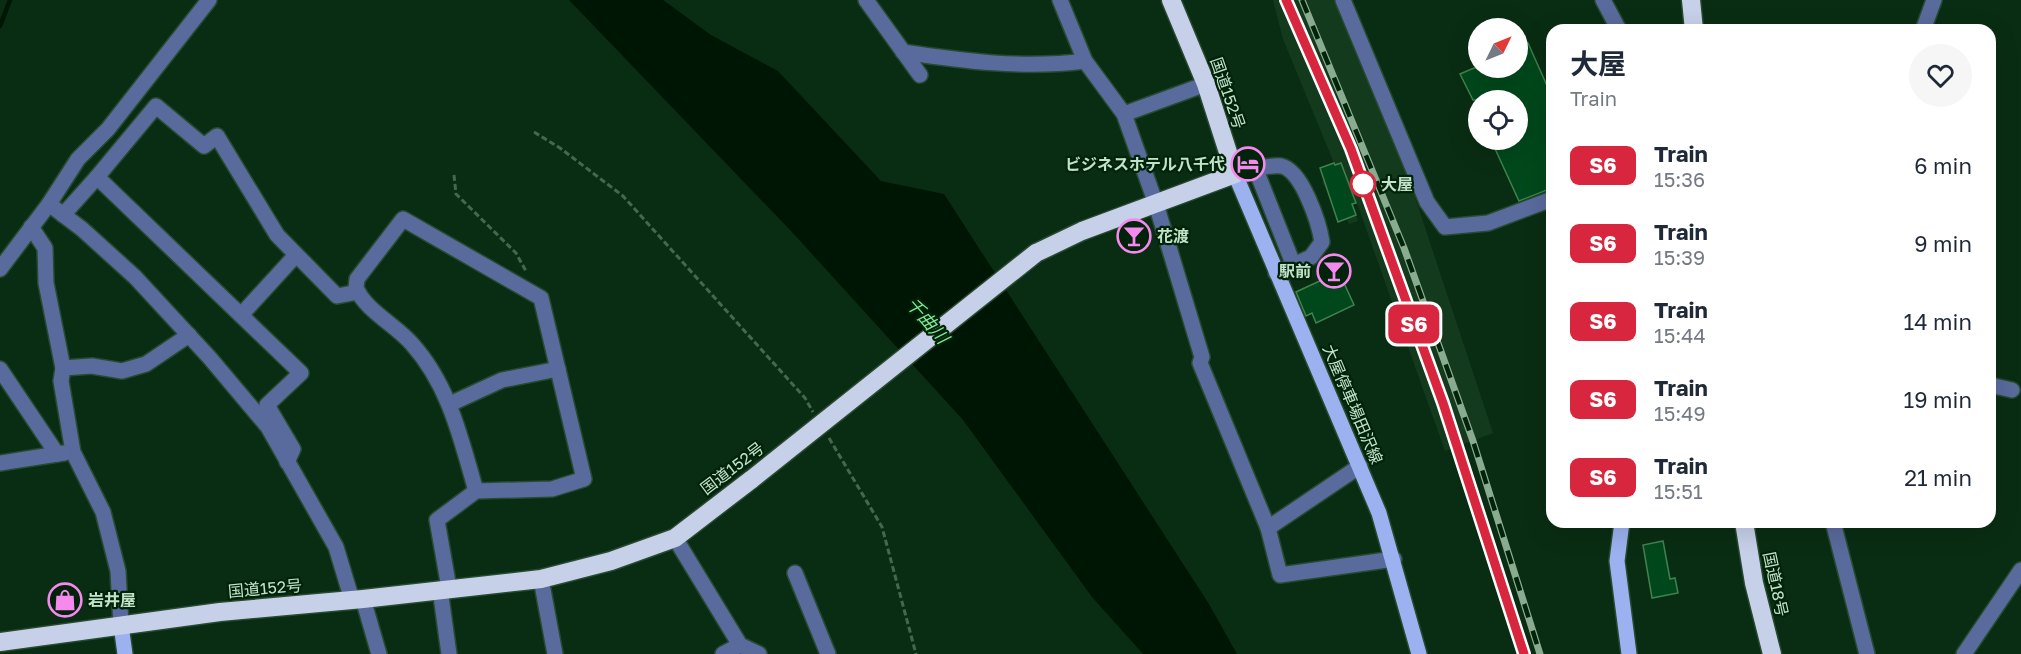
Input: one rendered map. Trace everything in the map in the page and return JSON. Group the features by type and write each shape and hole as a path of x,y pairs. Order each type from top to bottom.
{"highway":[{"name":"国道152号","path":"1,646 121,625 220,612 358,600 541,579 620,558 675,538 1036,253 1082,231 1235,174 1206,84 1171,0"},
{"path":"1691,0 1693,24"},
{"name":"国道18号","path":"1745,528 1754,583 1772,654"}],"main road":[{"name":"大屋停車場田沢線","path":"1235,174 1360,466 1394,559 1419,654"},
{"path":"1621,528 1617,561 1629,654"},
{"path":"121,625 125,654"}],"street":[{"path":"867,0 920,75"},
{"path":"1060,0 1085,61 1124,114 1156,204 1202,357 1200,363 1268,528 1280,575 1394,559"},
{"path":"1343,0 1427,202 1445,227 1488,223 1546,200"},
{"path":"1603,0 1616,24"},
{"path":"1925,24 1934,0"},
{"path":"0,268 49,204 78,159 108,129 207,2"},
{"path":"903,52 984,63 1046,66 1085,61"},
{"path":"1124,114 1206,84"},
{"path":"63,215 156,106 204,146 217,136 277,235 337,296 358,292"},
{"path":"1235,174 1279,165 1290,169 1301,182 1320,230 1322,242 1318,251 1276,273"},
{"path":"1256,170 1293,266"},
{"path":"97,177 301,373 267,405 293,449 287,462"},
{"path":"49,204 135,278 189,335 268,427 336,547 379,654"},
{"path":"449,654 445,589 437,520 476,491 552,489 584,479 541,298 403,219 357,279 358,292 412,344 434,374 450,404 476,491"},
{"path":"31,227 45,248 46,283 63,368 61,381 73,452 103,512 118,571 121,625"},
{"path":"241,315 297,255"},
{"path":"63,368 92,366 122,371 138,367 189,335"},
{"path":"0,369 57,454"},
{"path":"450,404 502,380 558,369"},
{"path":"1996,386 2012,390"},
{"path":"0,463 73,452"},
{"path":"1268,528 1360,466"},
{"path":"1835,528 1867,654"},
{"path":"675,538 740,645 759,654"},
{"path":"1964,654 2021,570"},
{"path":"795,573 828,654"},
{"path":"541,579 555,654"},
{"path":"723,654 740,645"}],"path":[{"path":"534,132 560,148 623,196 805,398 817,418"},
{"path":"454,175 456,194 516,253 541,298"},
{"path":"829,438 882,527 916,654"}],"shaded area":[{"path":"1273,0 1339,0 1401,155 1493,433 1445,451 1357,203 1352,205 1358,221 1349,224 1347,219 1338,222 1334,211 1339,209 1322,182 1325,180 1320,168 1334,163 1283,39"}],"water":[{"name":"千曲川","path":"569,0 663,0 711,35 778,71 881,181 944,194 1209,604 1237,654 1143,654 1092,597 963,420 791,231"}],"building":[{"path":"1528,43 1546,84 1546,190 1519,201 1496,150 1528,150 1528,90 1468,90 1460,74 1468,71 1468,78 1528,78"},
{"path":"1334,163 1335,165 1341,163 1356,203 1352,204 1356,215 1338,222 1320,168"},
{"path":"1339,272 1354,305 1316,323 1312,313 1306,316 1296,292"},
{"path":"1663,541 1670,579 1675,578 1678,593 1652,598 1643,545"}],"waterway":[{"path":"0,26 10,0"}],"railway":[{"path":"1286,0 1351,149 1443,403 1524,654"},
{"path":"1302,0 1404,248 1473,441 1540,654"}],"train":[{"name":"S6","path":"1286,0 1351,149 1443,403 1524,654"}],"place":[{"name":"ビジネスホテル八千代","path":"1248,164"},
{"name":"大屋","path":"1363,184"},
{"name":"花渡","path":"1134,236"},
{"name":"駅前","path":"1334,271"},
{"name":"岩井屋","path":"65,600"}]}
